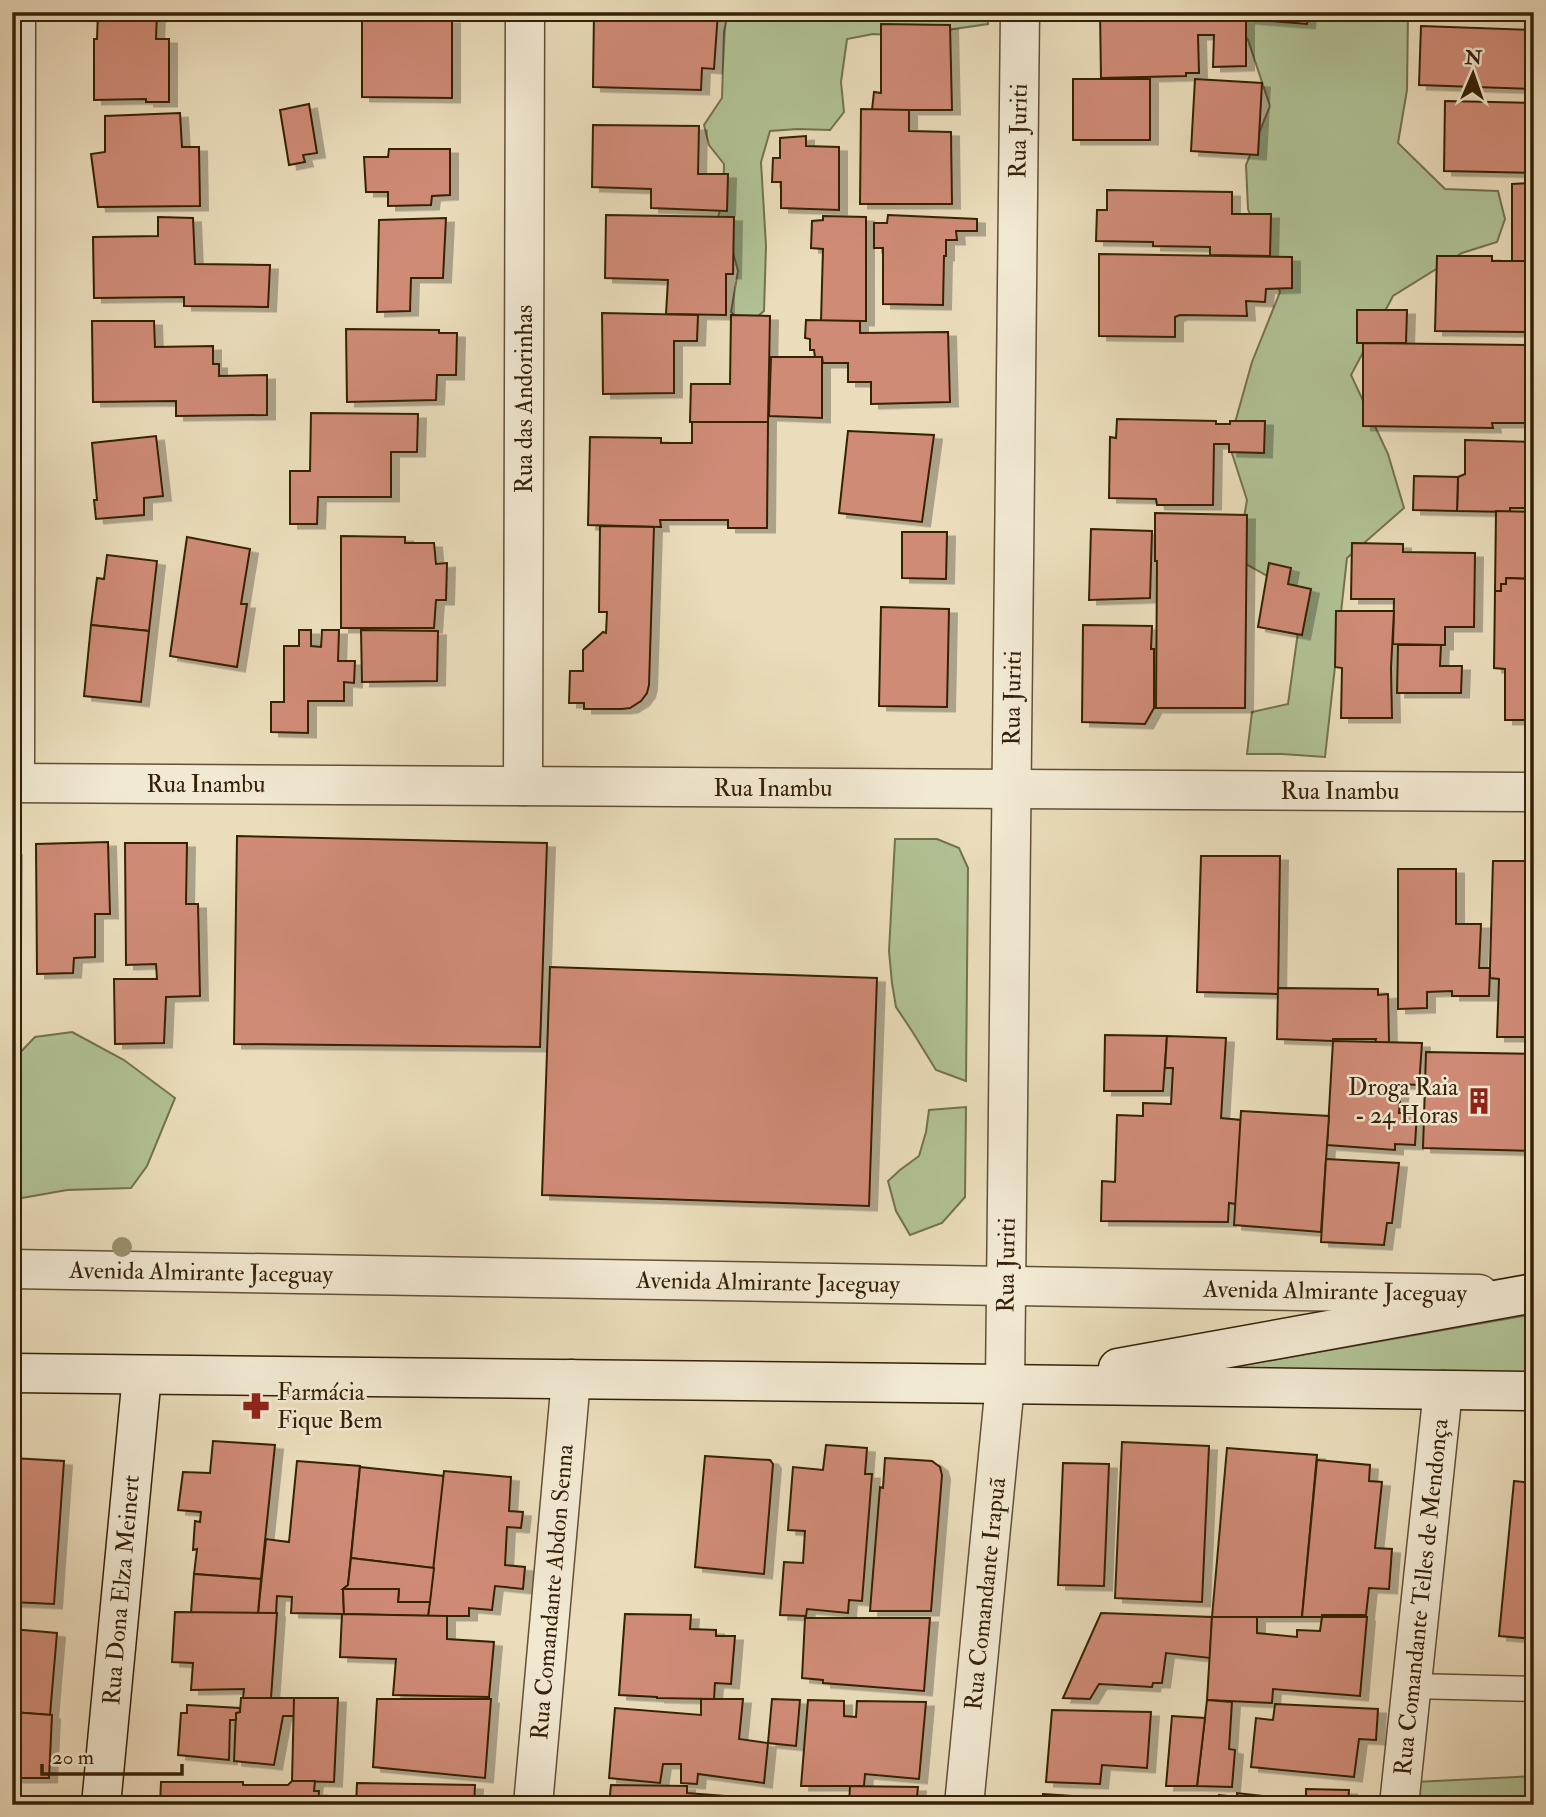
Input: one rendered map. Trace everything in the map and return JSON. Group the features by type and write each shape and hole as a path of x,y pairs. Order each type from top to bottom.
{"street":[{"path":"14,783 16,12"},
{"name":"Rua das Andorinhas","path":"523,786 525,12"},
{"name":"Rua Juriti","path":"1005,1384 1020,12"},
{"name":"Rua Inambu","path":"14,783 1534,792"},
{"name":"Avenida Almirante Jaceguay","path":"12,1269 1528,1294"},
{"name":"Avenida Almirante Jaceguay","path":"1005,1384 1128,1367 1528,1294"},
{"name":"Avenida Almirante Jaceguay","path":"12,1373 1534,1391"},
{"name":"Rua Dona Elza Meinert","path":"101,1805 142,1375"},
{"name":"Rua Comandante Abdon Senna","path":"533,1805 571,1379"},
{"name":"Rua Comandante Irapuã","path":"964,1805 1005,1384"},
{"name":"Rua Comandante Telles de Mendonça","path":"1399,1805 1443,1390"}],"lane":[{"path":"1411,1686 1534,1689"}],"green space":[{"path":"728,12 989,12 988,24 905,36 873,34 847,39 841,82 844,112 830,130 770,131 761,162 766,246 764,311 746,326 731,312 738,271 730,241 717,221 723,200 724,164 709,145 704,125 722,98 724,32"},
{"path":"1228,12 1408,12 1407,90 1398,143 1445,189 1498,191 1505,219 1497,242 1462,253 1393,296 1351,375 1388,454 1404,508 1347,558 1325,757 1247,754 1252,712 1288,704 1303,596 1237,559 1247,500 1229,444 1252,362 1280,292 1248,209 1246,165 1270,106 1248,40"},
{"path":"895,839 937,839 959,848 968,868 966,1081 936,1070 896,1007 889,951"},
{"path":"72,1032 124,1060 175,1098 147,1166 131,1188 67,1190 22,1198 12,1206 12,1061 35,1037"},
{"path":"966,1107 965,1197 942,1223 910,1235 896,1211 888,1181 919,1156 929,1110"},
{"path":"1534,1314 1534,1376 1187,1375"},
{"path":"1534,1776 1534,1805 1414,1805 1416,1782"}],"building":[{"path":"98,12 157,12 156,39 169,39 169,102 146,102 146,99 94,100 94,39 97,39"},
{"path":"594,12 718,12 714,69 702,68 701,90 593,87"},
{"path":"1100,12 1159,12 1246,19 1246,66 1213,67 1214,35 1198,35 1199,73 1186,73 1186,76 1101,78"},
{"path":"1246,12 1308,12 1307,24 1246,19"},
{"path":"362,18 452,19 452,98 362,97"},
{"path":"881,24 950,25 952,110 872,110 874,92 881,93"},
{"path":"1421,26 1534,30 1534,89 1419,85"},
{"path":"1073,79 1150,79 1150,140 1073,140"},
{"path":"1195,79 1262,83 1258,155 1191,151"},
{"path":"1445,101 1534,103 1534,173 1444,171"},
{"path":"309,104 317,153 303,155 305,162 289,165 280,110"},
{"path":"861,109 909,110 909,131 951,132 952,204 860,204"},
{"path":"180,113 182,147 199,147 200,206 98,207 91,154 105,152 105,116"},
{"path":"593,125 699,126 698,174 728,174 727,211 651,208 651,189 592,187"},
{"path":"806,136 806,146 839,147 839,210 781,208 781,182 772,182 773,158 780,158 780,138"},
{"path":"389,149 450,149 450,195 432,196 431,205 388,206 388,192 366,192 364,157 388,157"},
{"path":"1534,183 1534,261 1512,261 1512,184"},
{"path":"1107,190 1232,192 1232,214 1271,214 1270,256 1210,255 1210,247 1096,241 1097,210 1107,210"},
{"path":"606,215 734,217 733,274 726,274 726,315 666,314 668,280 605,278"},
{"path":"888,215 977,219 977,231 956,231 957,240 946,240 943,305 883,304 883,248 874,248 874,223 887,223"},
{"path":"823,216 866,217 866,321 821,321 823,249 811,248 812,221 823,220"},
{"path":"158,217 193,218 195,264 270,265 268,307 184,306 184,297 94,298 93,237 158,236"},
{"path":"446,218 443,278 411,278 410,311 377,312 379,220"},
{"path":"1099,254 1292,257 1292,288 1266,289 1265,302 1246,301 1247,316 1175,317 1175,337 1099,336"},
{"path":"1437,256 1492,256 1492,261 1534,261 1534,332 1435,331"},
{"path":"1357,310 1407,310 1406,343 1357,343"},
{"path":"602,313 698,315 697,341 674,341 674,393 603,394"},
{"path":"731,315 770,316 768,422 690,422 691,384 730,384"},
{"path":"806,320 860,321 860,333 948,332 950,402 871,404 871,382 848,382 848,363 823,363 822,357 815,357 814,350 810,350 810,339 805,338"},
{"path":"92,321 154,321 155,347 213,346 213,364 219,364 219,376 267,375 267,415 176,416 176,401 93,402"},
{"path":"346,329 439,330 439,333 457,333 456,375 437,375 436,400 347,402"},
{"path":"1363,343 1534,345 1534,423 1492,423 1493,428 1363,426"},
{"path":"771,357 822,357 822,418 769,416"},
{"path":"311,413 418,414 417,452 391,452 391,497 318,497 317,524 290,524 290,471 310,471"},
{"path":"1117,419 1216,421 1216,424 1230,424 1230,421 1265,421 1264,453 1229,452 1229,444 1214,444 1213,505 1157,505 1156,499 1109,498 1110,437 1116,438"},
{"path":"692,422 768,422 767,528 728,528 728,520 660,520 661,527 588,525 590,437 661,438 661,443 692,443"},
{"path":"848,431 934,435 922,522 839,513"},
{"path":"156,436 163,496 144,498 144,515 96,519 92,443"},
{"path":"1465,440 1534,442 1534,508 1510,508 1510,512 1457,511 1458,477 1465,474"},
{"path":"1414,476 1458,477 1457,511 1413,510"},
{"path":"1496,511 1534,512 1534,579 1506,578 1506,584 1501,584 1501,591 1495,591"},
{"path":"1155,513 1247,515 1245,708 1156,708"},
{"path":"600,526 654,527 649,685 641,701 630,708 584,709 584,703 569,703 570,671 583,671 583,650 603,632 606,633 607,612 599,612"},
{"path":"1091,529 1152,531 1150,598 1089,600"},
{"path":"902,532 947,532 946,579 902,578"},
{"path":"341,536 405,537 405,543 434,543 436,564 447,563 446,600 436,600 434,628 341,628"},
{"path":"187,537 250,549 241,604 247,604 237,667 170,656"},
{"path":"1352,543 1403,544 1403,552 1475,553 1474,627 1445,627 1445,645 1393,644 1394,599 1351,599"},
{"path":"107,555 157,561 149,631 91,625 97,578 104,579"},
{"path":"1269,563 1291,568 1288,584 1311,589 1302,635 1258,627"},
{"path":"1506,578 1534,579 1534,720 1505,720 1505,669 1494,668 1495,591 1501,591 1501,584 1506,584"},
{"path":"881,607 949,609 947,707 879,706"},
{"path":"1336,611 1394,611 1392,718 1341,718 1342,668 1335,667"},
{"path":"91,625 149,631 141,702 84,696"},
{"path":"1083,625 1152,626 1154,708 1145,724 1082,722"},
{"path":"299,630 311,630 311,646 321,647 322,630 339,630 338,661 355,661 354,683 344,682 344,701 308,701 308,733 271,732 271,702 284,702 284,646 299,646"},
{"path":"361,630 438,631 437,681 362,682"},
{"path":"1398,645 1441,645 1440,666 1462,666 1461,693 1397,693"},
{"path":"237,836 547,843 540,1047 234,1044"},
{"path":"108,842 110,914 95,914 95,957 74,958 73,973 37,974 36,844"},
{"path":"125,843 187,843 186,904 198,904 200,996 166,997 164,1043 115,1044 114,979 157,979 156,964 126,965"},
{"path":"14,851 13,951 12,951"},
{"path":"1201,856 1280,856 1278,994 1197,992"},
{"path":"1493,861 1533,861 1534,1037 1497,1037 1499,979 1490,978"},
{"path":"1398,869 1456,869 1456,924 1481,924 1479,968 1490,968 1489,996 1452,996 1452,991 1427,992 1427,1008 1398,1009"},
{"path":"550,967 877,978 869,1206 542,1195"},
{"path":"1278,988 1378,989 1378,995 1388,994 1389,1043 1375,1042 1376,1039 1277,1039"},
{"path":"1105,1035 1167,1036 1163,1091 1104,1091"},
{"path":"1167,1036 1226,1038 1221,1118 1241,1120 1236,1204 1229,1203 1228,1222 1101,1221 1102,1181 1115,1182 1117,1115 1143,1116 1143,1103 1171,1104 1173,1068 1165,1068"},
{"path":"1333,1041 1422,1043 1419,1085 1401,1084 1399,1113 1417,1113 1415,1145 1395,1144 1395,1150 1327,1145"},
{"name":"Droga Raia - 24 Horas","path":"1426,1052 1534,1054 1534,1151 1423,1148"},
{"path":"1241,1111 1329,1116 1321,1232 1234,1225"},
{"path":"1326,1159 1399,1163 1392,1223 1387,1223 1384,1245 1321,1242"},
{"path":"213,1441 275,1445 261,1579 194,1574 197,1549 193,1550 195,1521 200,1522 201,1512 178,1510 183,1472 210,1473"},
{"path":"1122,1442 1209,1446 1202,1602 1115,1598"},
{"path":"826,1445 867,1448 865,1474 872,1474 862,1601 849,1600 848,1613 807,1609 806,1616 780,1615 784,1562 803,1563 805,1531 788,1530 793,1467 823,1470"},
{"path":"1227,1448 1317,1455 1302,1617 1212,1617"},
{"path":"705,1456 770,1460 773,1464 764,1574 695,1567"},
{"path":"12,1458 64,1461 54,1604 12,1602"},
{"path":"885,1458 932,1461 940,1467 942,1475 931,1611 870,1611 880,1487 883,1488"},
{"path":"1317,1460 1370,1465 1369,1481 1382,1482 1375,1548 1392,1549 1389,1589 1369,1588 1366,1615 1302,1617"},
{"path":"297,1461 360,1466 348,1585 343,1589 344,1614 291,1613 292,1597 277,1596 276,1613 258,1613 266,1539 289,1542"},
{"path":"1063,1463 1109,1464 1104,1586 1058,1585"},
{"path":"360,1467 444,1476 434,1568 351,1558"},
{"path":"444,1471 511,1477 509,1511 523,1512 521,1528 507,1527 505,1565 525,1567 523,1589 495,1586 492,1610 469,1608 469,1616 428,1616"},
{"path":"1514,1481 1534,1483 1534,1639 1499,1636"},
{"path":"351,1558 434,1568 430,1602 398,1602 399,1589 343,1589 348,1585"},
{"path":"194,1574 261,1579 258,1613 191,1613"},
{"path":"343,1589 399,1589 398,1602 430,1602 428,1616 344,1614"},
{"path":"175,1612 277,1613 271,1698 243,1698 244,1689 191,1690 193,1663 172,1662"},
{"path":"1101,1613 1212,1617 1210,1658 1166,1653 1162,1683 1153,1683 1152,1687 1099,1684 1090,1699 1063,1698"},
{"path":"342,1614 447,1616 447,1639 494,1642 489,1697 393,1695 396,1659 340,1657"},
{"path":"625,1614 691,1615 690,1629 716,1630 716,1636 735,1636 731,1684 715,1683 714,1699 619,1695"},
{"path":"1212,1617 1257,1617 1257,1633 1297,1637 1297,1630 1320,1631 1322,1617 1367,1617 1360,1696 1273,1689 1272,1703 1207,1700"},
{"path":"805,1618 930,1618 924,1691 823,1683 823,1680 802,1678"},
{"path":"12,1629 57,1633 50,1715 12,1712"},
{"path":"241,1698 294,1698 295,1716 283,1716 274,1765 234,1761 236,1713 240,1712"},
{"path":"294,1698 338,1698 334,1782 292,1781"},
{"path":"377,1699 491,1699 485,1778 373,1767"},
{"path":"701,1699 743,1699 739,1739 768,1743 764,1783 698,1774 697,1784 681,1783 681,1764 663,1764 660,1783 609,1778 615,1708 701,1715"},
{"path":"772,1699 800,1700 796,1746 768,1743"},
{"path":"808,1700 844,1701 844,1716 856,1717 857,1701 926,1702 919,1779 865,1774 864,1786 801,1786"},
{"path":"1207,1700 1232,1702 1229,1749 1235,1750 1232,1787 1197,1786"},
{"path":"1275,1704 1378,1709 1376,1740 1359,1739 1354,1777 1251,1767 1256,1718 1273,1720"},
{"path":"187,1705 240,1708 240,1712 236,1713 236,1720 230,1720 229,1760 178,1755 181,1713 187,1713"},
{"path":"1052,1710 1151,1712 1147,1768 1102,1765 1100,1784 1046,1782"},
{"path":"12,1712 52,1715 49,1778 12,1778"},
{"path":"1172,1716 1205,1718 1197,1786 1166,1786"},
{"path":"292,1781 315,1781 314,1791 319,1791 318,1805 160,1805 161,1782 288,1785"},
{"path":"357,1783 475,1785 474,1805 356,1805"},
{"path":"611,1785 687,1786 687,1793 763,1799 763,1805 609,1805"},
{"path":"850,1786 918,1787 916,1805 849,1805"},
{"path":"1306,1789 1349,1790 1348,1805 1218,1805 1219,1795 1237,1797 1237,1793 1306,1801"},
{"path":"1043,1794 1176,1803 1176,1805 1042,1805"},
{"path":"791,1799 849,1805 790,1805"}],"place":[{"name":"Droga Raia - 24 Horas","path":"1479,1101"},
{"name":"Farmácia Fique Bem","path":"256,1406"}]}
